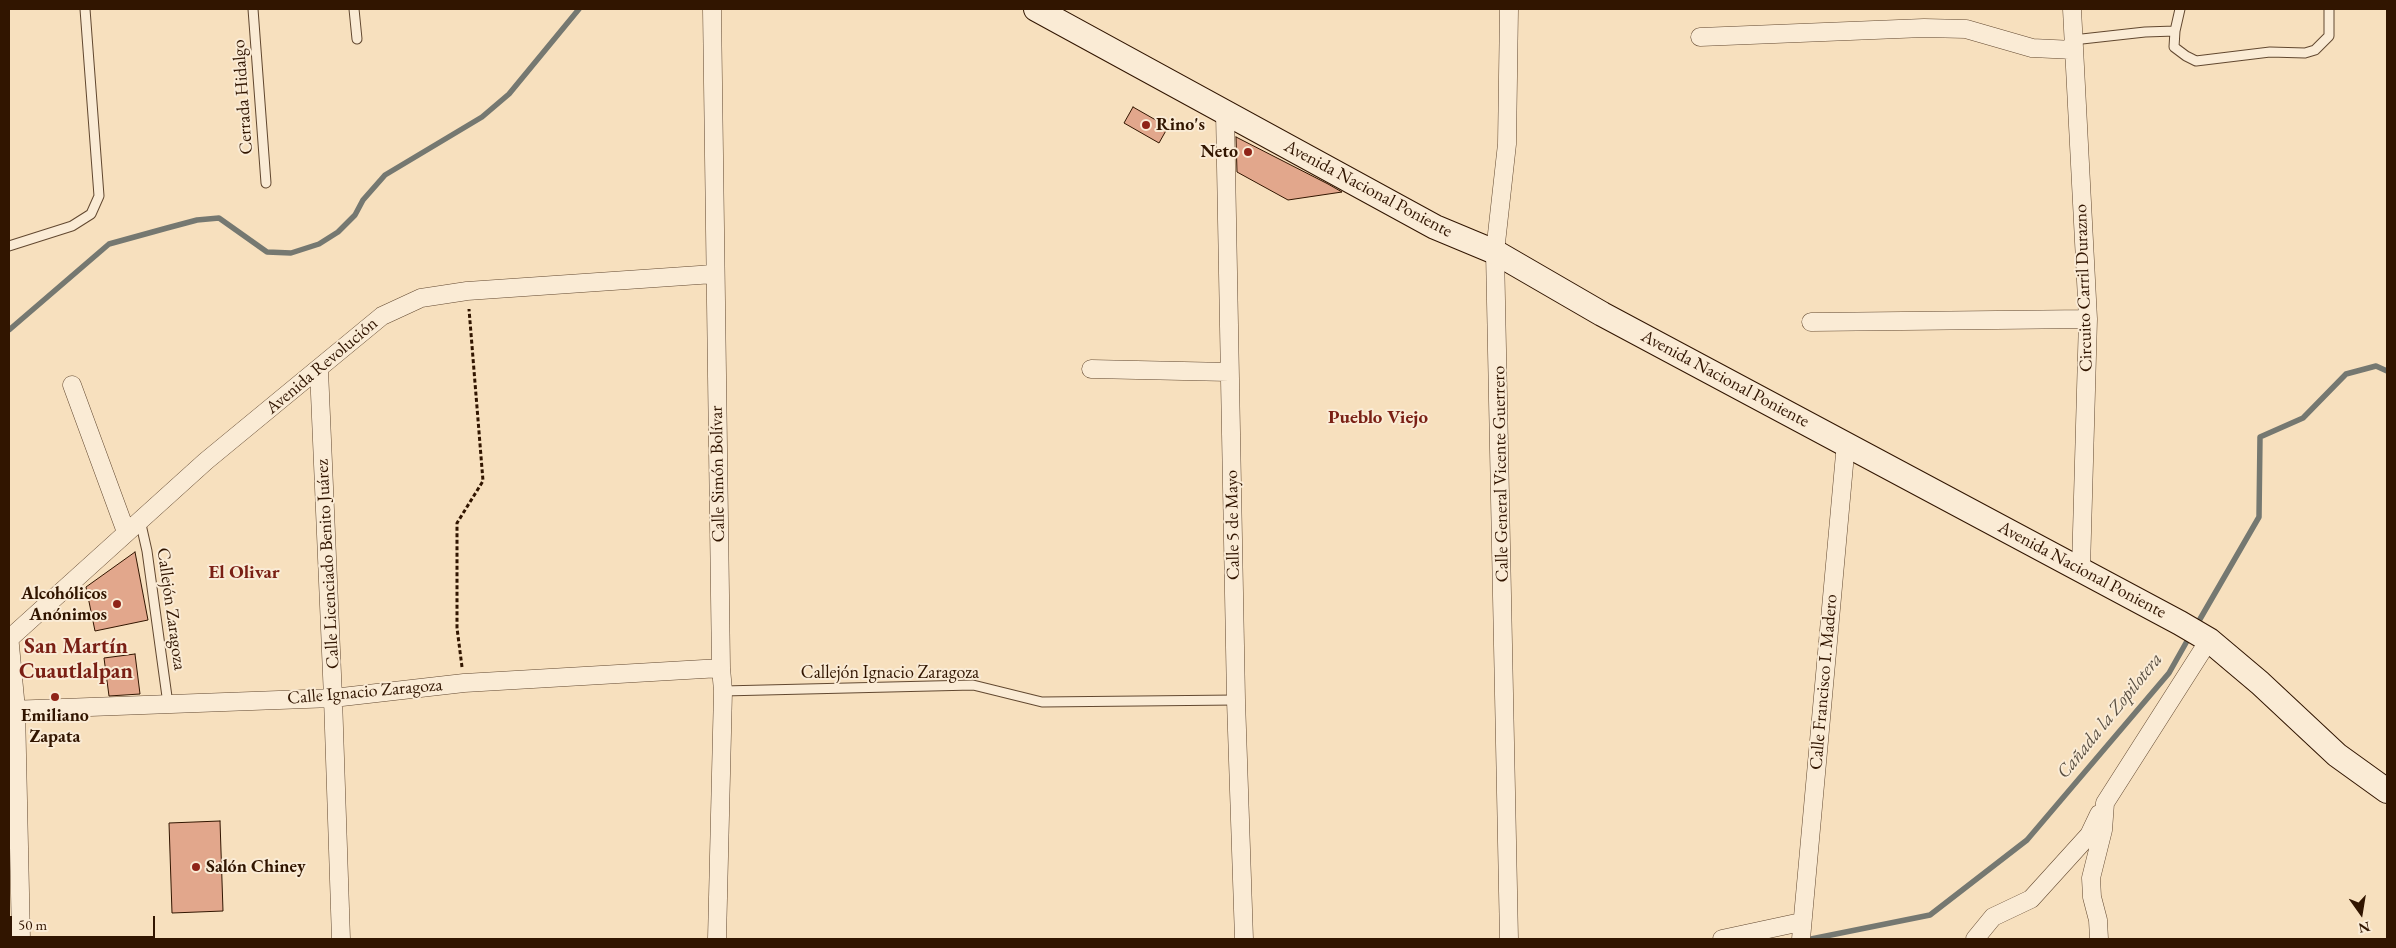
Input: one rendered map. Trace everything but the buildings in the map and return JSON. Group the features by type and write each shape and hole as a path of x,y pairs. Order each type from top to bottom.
{"street":[{"name":"Calle Simón Bolívar","path":"712,9 714,274 721,668 723,691 717,939"},
{"name":"Avenida Nacional Poniente","path":"1036,9 1435,227 1495,252 1602,314 2081,568 2180,623 2209,640 2260,683 2338,755 2387,790"},
{"name":"Calle General Vicente Guerrero","path":"1509,9 1507,144 1495,252 1509,939"},
{"name":"Circuito Carril Durazno","path":"2072,9 2088,318 2081,568"},
{"path":"1700,37 1924,28 1966,29 2032,48 2074,45"},
{"name":"Calle 5 de Mayo","path":"1225,112 1236,700 1244,939"},
{"name":"Avenida Revolución","path":"9,637 206,461 319,370 382,316 421,298 467,291 714,274"},
{"path":"1811,322 2088,318"},
{"path":"1091,369 1229,372"},
{"name":"Calle Licenciado Benito Juárez","path":"319,370 341,939"},
{"path":"72,385 126,532"},
{"name":"Calle Francisco I. Madero","path":"1801,939 1801,922 1846,443"},
{"path":"9,637 21,939"},
{"path":"1975,939 1993,917 2031,899 2089,835 2105,803 2209,640"},
{"name":"Calle Ignacio Zaragoza","path":"12,710 333,698 464,683 721,668"},
{"path":"2099,939 2091,878 2103,830 2105,803"},
{"path":"1722,939 1801,922"}],"lane":[{"path":"9,246 72,226 91,214 99,196 85,9"},
{"name":"Cerrada Hidalgo","path":"253,9 266,184"},
{"path":"354,9 357,39"},
{"path":"2180,9 2174,31 2174,47 2196,61 2270,52 2305,53 2315,50 2329,36 2329,9"},
{"path":"2074,45 2145,32 2174,31"},
{"name":"Callejón Zaragoza","path":"140,520 168,704"},
{"name":"Callejón Ignacio Zaragoza","path":"723,691 973,685 1042,702 1236,700"}],"path":[{"path":"464,683 457,628 457,523 484,481 467,291"}],"waterway":[{"path":"9,330 109,244 197,220 219,218 267,252 291,253 319,244 338,232 355,215 363,200 385,175 482,117 509,94 579,9"},
{"name":"Cañada la Zopilotera","path":"2196,626 2259,517 2260,437 2303,418 2346,374 2376,366 2387,371"},
{"name":"Cañada la Zopilotera","path":"1811,939 1930,915 2027,840 2169,673 2191,634"}],"place":[{"name":"Rino's","path":"1146,125"},
{"name":"Neto","path":"1248,152"},
{"name":"Alcohólicos Anónimos","path":"117,604"},
{"name":"Emiliano Zapata","path":"55,697"},
{"name":"Salón Chiney","path":"196,867"}],"district":[{"name":"Pueblo Viejo","path":"1378,418"},
{"name":"El Olivar","path":"244,573"},
{"name":"San Martín Cuautlalpan","path":"76,660"}]}
